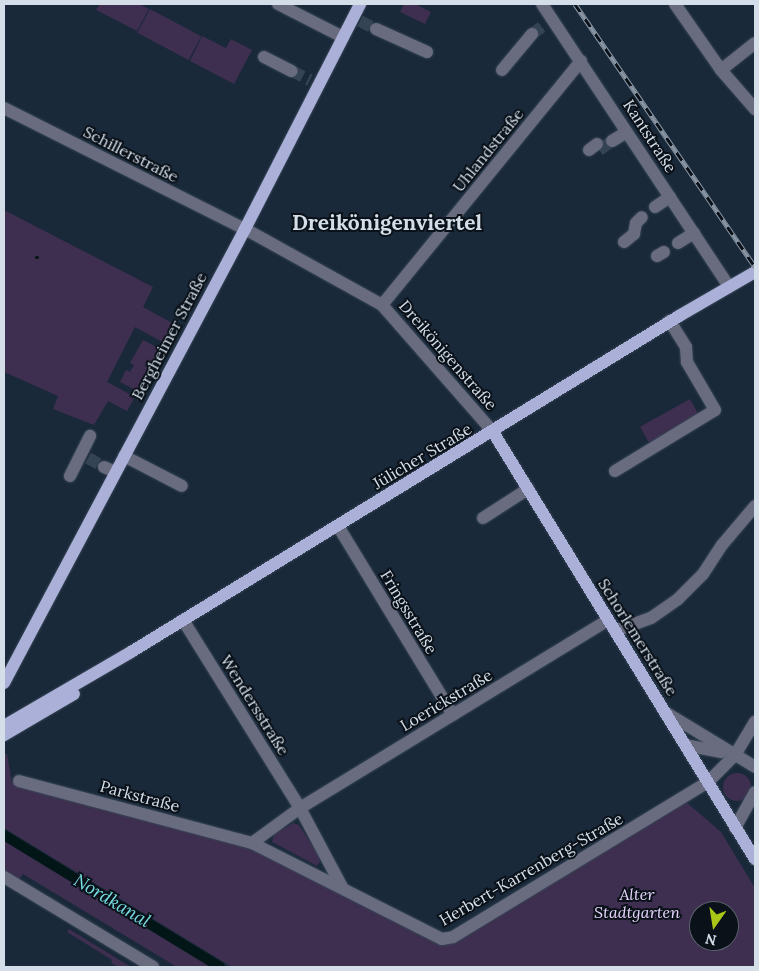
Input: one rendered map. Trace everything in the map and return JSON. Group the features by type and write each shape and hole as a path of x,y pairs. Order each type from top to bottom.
{"main road":[{"name":"Bergheimer Straße","path":"4,683 110,470 124,456 244,229 314,82 357,19 360,4"},
{"name":"Jülicher Straße","path":"6,721 131,652 493,432 670,321 755,272"},
{"name":"Schorlemerstraße","path":"493,432 755,859"},
{"name":"Jülicher Straße","path":"4,736 83,688 131,652"}],"street":[{"path":"278,4 343,37"},
{"name":"Kantstraße","path":"542,4 548,22 581,62 729,287"},
{"path":"675,4 721,70 755,109"},
{"path":"376,29 428,52"},
{"path":"502,70 532,34"},
{"path":"721,70 755,43"},
{"path":"264,57 292,71"},
{"name":"Uhlandstraße","path":"382,305 581,62"},
{"name":"Schillerstraße","path":"4,108 244,229"},
{"path":"611,139 626,129"},
{"path":"655,207 670,197"},
{"path":"624,242 634,234 636,223 642,217"},
{"name":"Dreikönigenstraße","path":"244,229 382,305 493,432"},
{"path":"678,243 694,233"},
{"path":"615,470 715,410 687,362 686,347 670,321"},
{"path":"70,476 84,457 90,436"},
{"path":"124,456 182,486"},
{"path":"483,518 528,489"},
{"name":"Loerickstraße","path":"252,843 300,808 453,715 612,625 651,618 678,599 703,574 728,537 755,506"},
{"name":"Fringsstraße","path":"338,526 453,715"},
{"name":"Wendersstraße","path":"183,620 300,808 342,887"},
{"path":"665,712 755,767"},
{"name":"Herbert-Karrenberg-Straße","path":"342,887 432,937 447,939 708,782 735,755 755,722"},
{"path":"685,745 735,755"},
{"name":"Parkstraße","path":"19,781 252,843 342,887"},
{"path":"735,828 755,792"},
{"path":"5,881 153,967"}],"green space":[{"path":"100,4 139,4 149,9 137,31 96,10"},
{"path":"404,4 415,4 431,12 425,24 400,12"},
{"path":"150,9 201,36 189,60 137,33"},
{"path":"202,36 226,48 231,39 252,50 234,84 190,61"},
{"path":"4,210 153,287 143,307 174,324 164,343 135,327 107,382 135,397 127,411 108,401 94,425 53,409 58,396 4,372"},
{"path":"143,340 166,352 143,394 120,382 126,370 130,372 134,365 130,363"},
{"path":"690,399 699,415 649,442 640,427"},
{"name":"Alter Stadtgarten","path":"4,754 7,754 12,783 243,844 437,943 685,801 721,832 755,888 755,967 232,967 4,828"},
{"path":"737,773 747,777 751,787 747,797 737,801 727,797 723,787 727,777"},
{"path":"293,823 299,825 318,854 320,862 317,866 272,842 274,834"},
{"path":"4,841 210,967 177,967 23,874 19,880 4,871"},
{"path":"69,929 131,967 118,967 111,963 112,960 67,932"}],"waterway":[{"name":"Nordkanal","path":"4,835 220,967"}],"tunnel":[{"path":"360,21 376,29"},
{"path":"532,34 543,26"},
{"path":"292,71 310,80"},
{"path":"599,150 612,141"},
{"path":"88,458 104,467"}],"railway":[{"path":"575,4 755,267"}],"district":[{"name":"Dreikönigenviertel","path":"387,223"}]}
